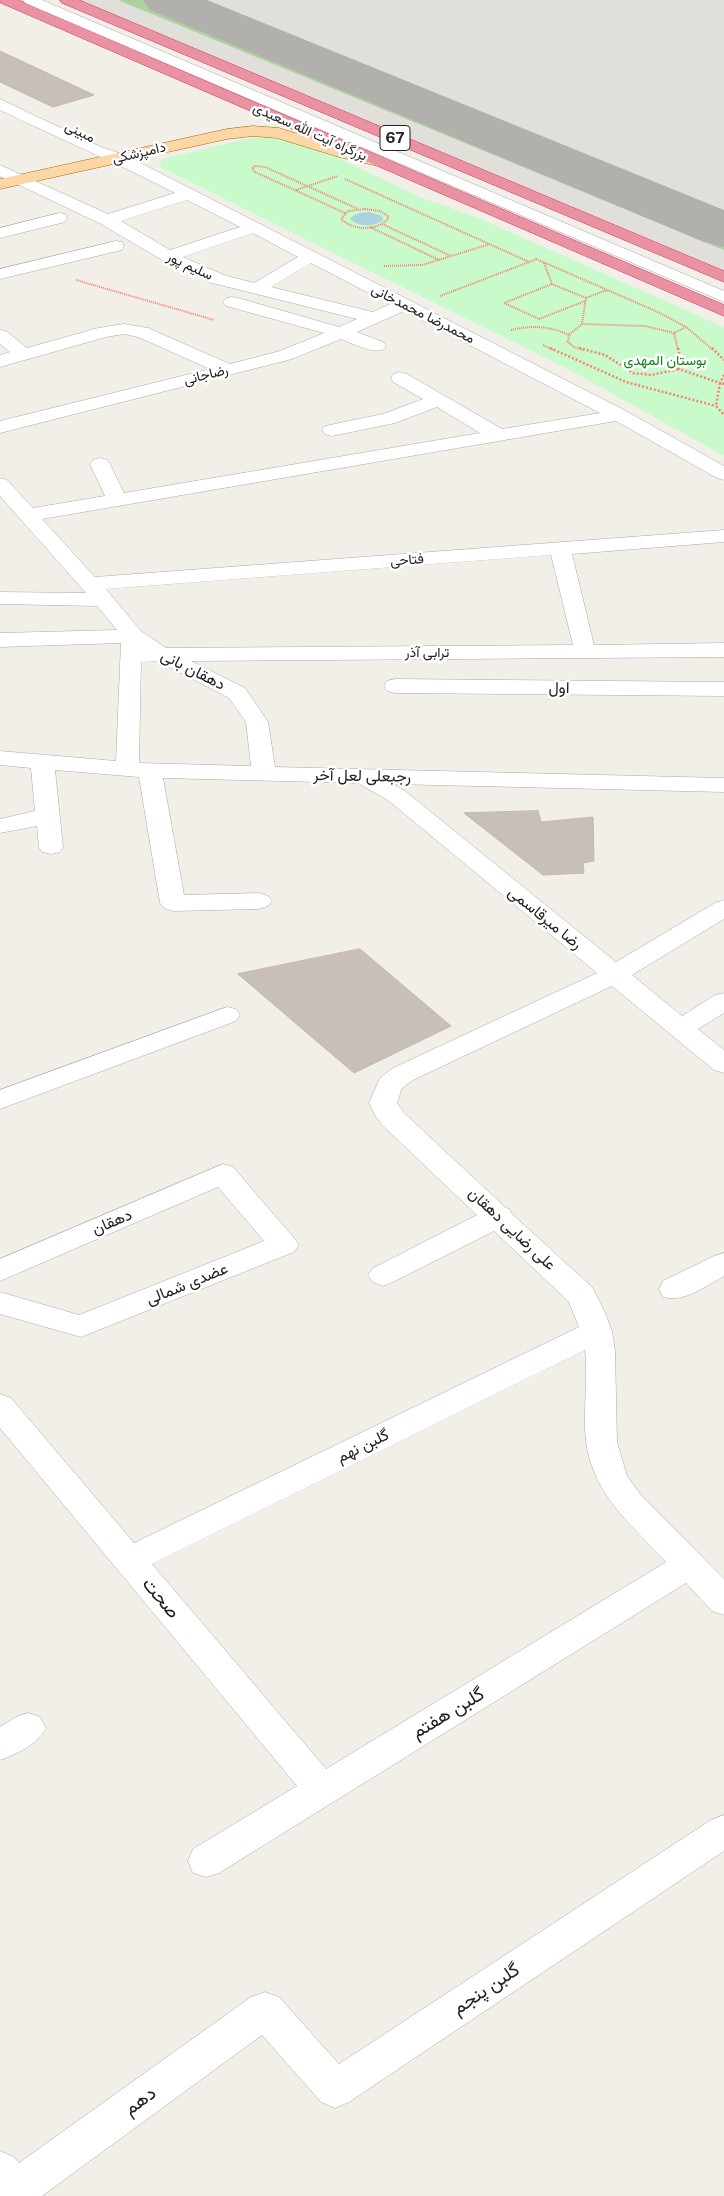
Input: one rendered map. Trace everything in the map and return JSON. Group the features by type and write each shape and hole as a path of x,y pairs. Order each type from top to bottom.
{"highway":[{"name":"بزرگراه آیت الله سعیدی","path":"6,0 724,311"},
{"name":"بزرگراه آیت الله سعیدی","path":"67,0 724,277"}],"main road":[{"name":"دامپزشکی","path":"0,184 227,134 252,131 279,133 345,154 378,161"}],"street":[{"path":"30,0 724,297"},
{"path":"42,0 724,290"},
{"name":"مبینی","path":"0,93 94,150 119,158"},
{"name":"مبینی","path":"0,104 36,116"},
{"path":"9,124 36,116"},
{"name":"محمدرضا محمدخانی","path":"119,158 619,416 724,474"},
{"name":"سلیم پور","path":"0,170 17,180 106,220 168,256 218,279 376,318"},
{"path":"106,220 188,194"},
{"path":"0,232 59,218"},
{"path":"168,256 252,228"},
{"path":"189,230 213,241"},
{"path":"0,274 116,246"},
{"path":"254,289 306,259"},
{"path":"266,267 282,273"},
{"path":"232,302 342,333 377,346"},
{"name":"رضاجانی","path":"0,428 286,355 408,306"},
{"path":"0,361 24,354 54,339 113,330 132,330 229,370"},
{"path":"0,335 24,354"},
{"path":"400,378 500,436"},
{"path":"332,430 388,419 438,400"},
{"path":"28,515 619,416"},
{"path":"100,464 117,500"},
{"name":"دهقان بانی","path":"0,484 97,592 131,646 162,655 237,693 257,722 264,773"},
{"name":"فتاحی","path":"0,598 97,592 560,548 724,536"},
{"path":"560,548 585,652"},
{"path":"0,640 131,646 139,770 173,903 259,901"},
{"name":"ترابی آذر","path":"162,655 724,650"},
{"path":"497,652 504,687"},
{"name":"اول","path":"395,686 724,689"},
{"name":"رجبعلی لعل آخر","path":"0,758 139,770 724,785"},
{"path":"42,761 51,847"},
{"name":"رضا میرقاسمی","path":"362,776 397,796 724,1064"},
{"path":"0,826 48,816"},
{"name":"علی رضایی دهقان","path":"721,1593 689,1565 625,1498 608,1470 602,1445 599,1415 601,1360 597,1331 590,1311 581,1295 386,1111 383,1104 390,1084 403,1074 614,975 724,908"},
{"path":"680,1029 724,1001"},
{"path":"0,1100 227,1015"},
{"name":"دهقان","path":"0,1271 223,1174"},
{"name":"عضدی شمالی","path":"0,1304 81,1326 284,1245 223,1174"},
{"path":"383,1275 499,1216"},
{"path":"674,1289 724,1263"},
{"name":"گلبن نهم","path":"129,1560 597,1331"},
{"name":"صحت","path":"0,1406 322,1790"},
{"name":"گلبن هفتم","path":"206,1861 689,1565"},
{"name":"گلبن پنجم","path":"266,2010 336,2089 724,1831"},
{"name":"دهم","path":"10,2188 266,2010"}],"path":[{"path":"345,213 252,168 264,166 358,209"},
{"path":"329,172 529,262"},
{"path":"296,190 338,176"},
{"path":"369,227 382,224 388,219 385,213 373,209 358,209 345,213 341,219 347,224 369,227 439,260"},
{"path":"382,224 452,256"},
{"path":"382,266 422,265 490,244"},
{"path":"408,306 442,296 541,257"},
{"path":"536,259 686,327 700,337 724,360"},
{"path":"543,262 552,284 586,299"},
{"path":"29,267 215,320"},
{"path":"552,284 504,303 539,319 607,290"},
{"path":"442,296 450,300"},
{"path":"586,299 582,324 569,335 568,342 574,346 605,356 633,373 651,375 679,369 722,384"},
{"path":"582,324 645,326 674,333 686,327"},
{"path":"519,334 511,330 540,326 553,328 569,335"},
{"path":"674,333 680,357 679,369"},
{"path":"543,345 626,382 716,406 724,415"},
{"path":"716,406 724,375"}],"shaded area":[{"path":"79,0 724,0 724,270 127,21"}],"green space":[{"path":"118,0 150,0 724,234 724,250"},
{"name":"بوستان المهدی","path":"276,136 336,157 422,198 476,217 724,327 724,456 568,369 160,167 163,159 245,139"}],"water":[{"path":"369,212 382,216 383,220 367,225 359,224 350,218 359,213"}],"building":[{"path":"0,51 94,95 53,107 0,82"},
{"path":"538,811 541,822 593,817 594,861 583,863 584,873 543,875 464,813"},
{"path":"360,949 451,1026 354,1073 238,974"}],"taxiway":[{"path":"166,0 724,230"}]}
